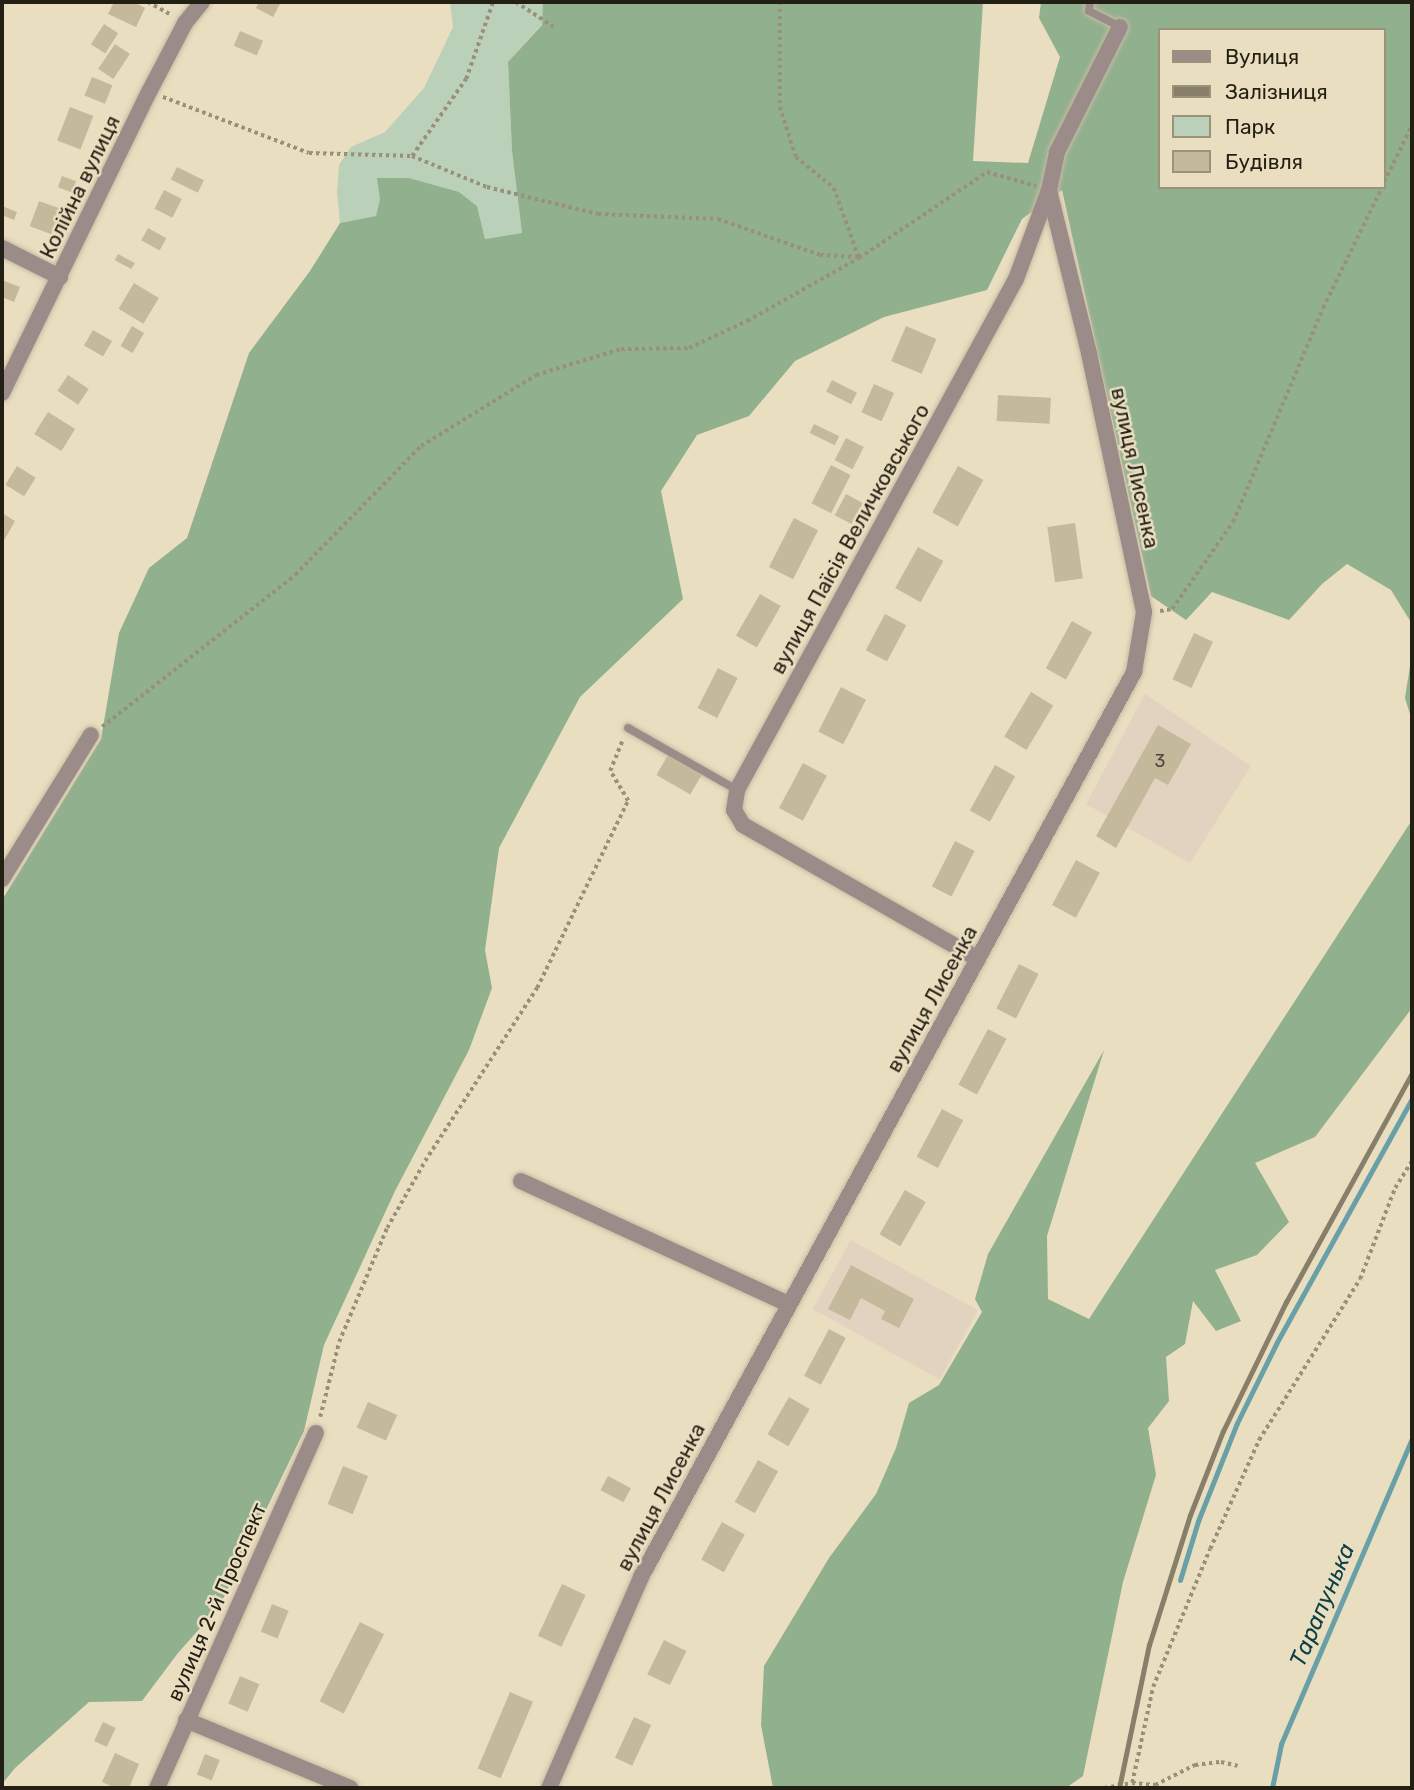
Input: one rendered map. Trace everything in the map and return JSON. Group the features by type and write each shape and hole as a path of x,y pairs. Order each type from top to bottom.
{"street":[{"name":"Колійна вулиця","path":"2,393 149,92 185,23 202,2"},
{"name":"вулиця Паїсія Величковського","path":"737,790 1016,279 1049,190 1057,152 1120,27"},
{"name":"вулиця Лисенка","path":"549,1788 640,1577 1134,672 1142,641 1144,612 1090,352 1049,190"},
{"path":"2,248 60,277"},
{"path":"2,879 91,736"},
{"path":"737,790 734,810 743,825 978,959"},
{"path":"521,1181 789,1304"},
{"name":"вулиця 2-й Проспект","path":"157,1788 316,1433"},
{"path":"187,1720 350,1788"}],"lane":[{"path":"1090,2 1089,11 1120,27"},
{"path":"628,728 737,790"}],"path":[{"path":"148,2 185,23"},
{"path":"412,156 466,79 493,2"},
{"path":"516,2 554,27"},
{"path":"779,2 780,107 796,157 834,188 859,258"},
{"path":"149,92 309,153 412,156 487,187 598,214 718,219 820,255 859,258"},
{"path":"1386,178 1412,125"},
{"path":"91,736 295,575 421,446 536,375 621,349 690,348 747,321 859,258 987,172 1049,190"},
{"path":"1172,609 1233,522 1323,308 1381,189"},
{"path":"316,1433 339,1342 387,1228 425,1161 537,988 628,801 610,771 628,728"},
{"path":"1132,1783 1153,1687 1226,1512 1259,1440 1360,1279 1395,1188 1412,1161"},
{"path":"1104,1788 1132,1783 1155,1785 1195,1765 1221,1762 1238,1766"}],"shaded area":[{"path":"1145,694 1251,766 1190,863 1086,804"},
{"path":"851,1240 978,1310 940,1379 813,1309"}],"green space":[{"path":"450,2 543,2 542,24 508,62 512,151 522,233 485,239 477,206 459,192 380,199 376,216 340,223 337,192 339,165 351,147 385,132 424,88 453,27"},
{"path":"543,2 983,2 973,161 1028,163 1060,57 1039,18 1041,2 1412,2 1412,624 1391,590 1347,564 1322,584 1289,620 1212,592 1186,620 1151,596 1062,190 1022,219 987,290 884,317 795,361 749,416 697,435 661,491 683,599 580,697 499,848 485,950 492,988 469,1050 395,1191 324,1345 304,1431 219,1607 178,1653 142,1701 89,1702 15,1768 2,1784 2,900 101,739 119,633 149,568 187,538 249,353 310,271 340,223 376,216 380,199 377,178 409,178 459,192 477,206 485,239 522,233 512,151 508,62 542,25"},
{"path":"1412,653 1412,721 1405,698"},
{"path":"1412,820 1412,1008 1315,1137 1255,1163 1289,1222 1257,1255 1215,1270 1241,1321 1216,1331 1193,1301 1185,1344 1166,1357 1169,1401 1148,1428 1156,1475 1123,1582 1083,1776 1066,1788 773,1788 761,1725 764,1666 829,1558 876,1494 896,1448 909,1403 939,1385 982,1312 975,1299 988,1254 1104,1050 1047,1236 1048,1299 1089,1319"}],"building":[{"path":"114,2 134,2 145,8 136,27 108,14"},
{"path":"259,2 281,2 273,17 256,8"},
{"path":"104,24 118,33 105,53 91,44"},
{"path":"240,31 263,41 257,55 234,46"},
{"path":"115,44 130,54 113,79 98,69"},
{"path":"92,77 112,85 105,104 85,96"},
{"path":"70,107 93,116 80,150 57,141"},
{"path":"177,167 204,180 198,193 171,180"},
{"path":"62,176 76,181 72,192 58,187"},
{"path":"164,190 182,199 172,218 154,209"},
{"path":"39,201 61,209 51,234 30,226"},
{"path":"2,206 17,212 14,220 2,215"},
{"path":"148,228 166,238 160,250 141,240"},
{"path":"118,254 135,263 131,269 115,260"},
{"path":"2,280 20,287 14,302 2,297"},
{"path":"134,283 159,298 143,324 119,309"},
{"path":"132,326 144,333 133,353 120,346"},
{"path":"906,326 936,339 922,374 891,361"},
{"path":"93,330 112,341 103,357 84,346"},
{"path":"68,375 89,389 78,405 57,391"},
{"path":"832,380 857,393 851,404 826,392"},
{"path":"874,384 894,393 881,421 861,412"},
{"path":"998,395 1051,398 1050,424 997,421"},
{"path":"48,412 75,429 61,451 34,434"},
{"path":"814,424 839,436 835,445 810,433"},
{"path":"846,438 864,447 852,469 835,460"},
{"path":"831,465 851,475 831,513 811,503"},
{"path":"17,466 36,478 24,496 5,485"},
{"path":"958,466 983,480 958,526 932,512"},
{"path":"846,494 863,503 852,524 835,515"},
{"path":"2,513 15,521 2,544"},
{"path":"794,518 818,530 793,579 769,567"},
{"path":"1075,523 1083,578 1055,582 1047,527"},
{"path":"918,547 943,561 921,602 895,588"},
{"path":"760,594 781,606 757,648 736,636"},
{"path":"885,614 906,625 887,661 866,650"},
{"path":"1072,621 1092,632 1066,679 1046,668"},
{"path":"1194,633 1213,642 1191,688 1172,679"},
{"path":"718,668 738,678 717,718 698,708"},
{"path":"841,687 866,700 843,744 818,732"},
{"path":"1031,692 1053,705 1027,750 1004,737"},
{"path":"1158,725 1191,744 1168,785 1155,778 1116,848 1096,836"},
{"path":"668,755 702,774 690,794 656,775"},
{"path":"803,763 827,776 803,821 779,808"},
{"path":"995,765 1015,776 990,822 970,810"},
{"path":"955,841 975,851 951,896 932,886"},
{"path":"1076,860 1100,873 1076,918 1052,905"},
{"path":"1019,964 1039,974 1016,1019 996,1009"},
{"path":"988,1029 1007,1039 977,1094 958,1085"},
{"path":"942,1109 963,1120 938,1168 917,1157"},
{"path":"905,1190 926,1202 900,1246 880,1234"},
{"path":"851,1265 914,1299 899,1328 881,1319 885,1311 861,1298 850,1320 828,1309"},
{"path":"829,1329 846,1338 821,1385 804,1376"},
{"path":"789,1397 810,1409 788,1446 768,1434"},
{"path":"368,1402 397,1415 386,1441 357,1428"},
{"path":"758,1460 778,1471 755,1513 735,1502"},
{"path":"343,1466 368,1476 353,1514 328,1504"},
{"path":"608,1476 631,1488 623,1502 600,1490"},
{"path":"722,1522 745,1535 724,1572 701,1560"},
{"path":"562,1584 586,1595 561,1647 538,1636"},
{"path":"272,1604 289,1611 277,1639 261,1632"},
{"path":"360,1622 384,1634 344,1714 320,1701"},
{"path":"664,1640 686,1651 670,1685 647,1674"},
{"path":"240,1676 259,1684 248,1712 228,1704"},
{"path":"510,1692 533,1702 501,1778 478,1768"},
{"path":"634,1717 651,1725 632,1766 615,1758"},
{"path":"103,1722 116,1728 107,1747 94,1741"},
{"path":"115,1753 139,1764 129,1788 115,1788 102,1782"},
{"path":"205,1754 220,1760 212,1780 197,1774"}],"waterway":[{"path":"1180,1580 1198,1521 1237,1423 1277,1342 1412,1098"},
{"name":"Тарапунька","path":"1272,1788 1281,1744 1412,1438"}],"railway":[{"path":"1119,1788 1149,1645 1190,1515 1223,1431 1286,1302 1412,1073"}]}
